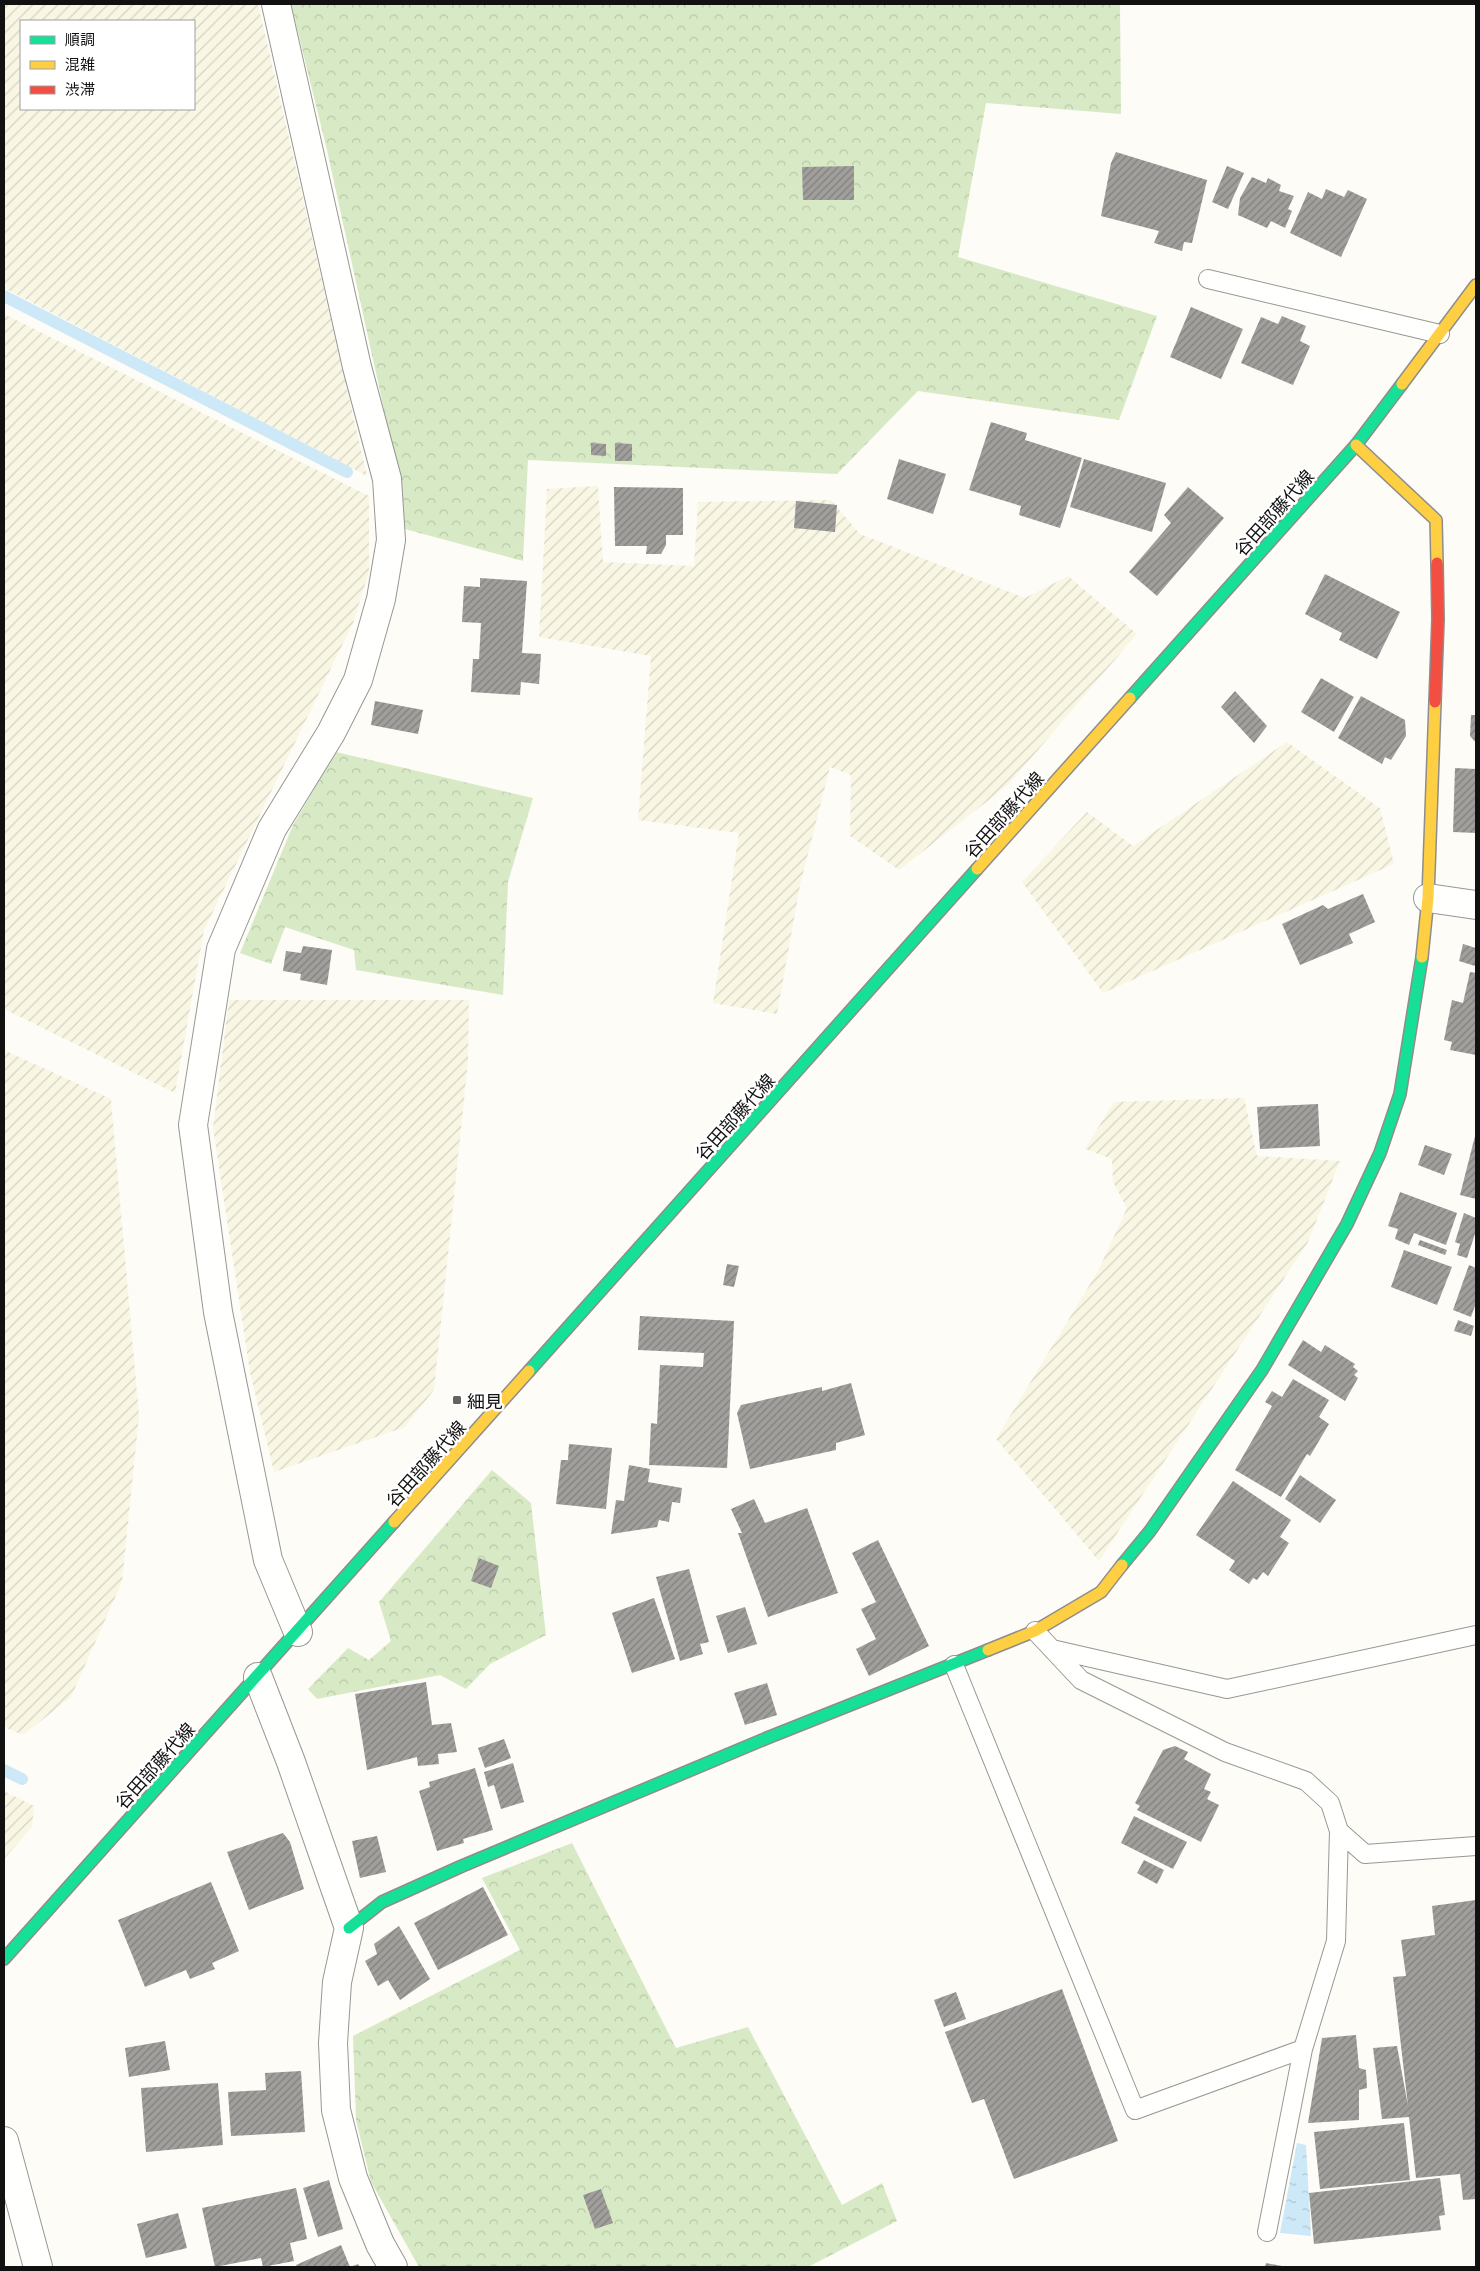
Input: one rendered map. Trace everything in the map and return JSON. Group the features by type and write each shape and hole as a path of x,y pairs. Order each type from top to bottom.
{"main road":[{"name":"谷田部藤代線","path":"4,1959 258,1677 1356,445 1476,285"},
{"path":"349,1928 382,1902 471,1862 749,1746 1035,1631 1101,1592 1150,1531 1262,1370 1347,1224 1380,1153 1400,1094 1424,944 1428,898 1438,619 1436,520 1356,445"}],"street":[{"path":"276,4 357,367 387,479 391,540 381,599 358,680 331,733 272,829 221,949 193,1125 218,1312 268,1560 298,1632"},
{"path":"1428,898 1476,905"},
{"path":"258,1677 291,1762 349,1928 337,1982 333,2043 336,2110 353,2178 380,2244 393,2267"},
{"path":"4,2141 38,2267"}],"lane":[{"path":"1208,279 1440,334"},
{"path":"1035,1631 1081,1680 1225,1752 1306,1781 1330,1803 1339,1831 1336,1941 1303,2049 1267,2232"},
{"path":"1052,1649 1227,1689 1476,1635"},
{"path":"954,1665 1135,2110 1303,2049"},
{"path":"1339,1831 1364,1854 1476,1846"}],"shaded area":[{"path":"4,4 258,4 367,476 4,288"},
{"path":"4,314 369,496 369,572 353,623 204,930 175,1093 4,1009"},
{"path":"598,486 603,562 694,566 698,502 831,500 860,534 1025,598 1068,576 1137,634 1008,785 899,870 850,836 851,775 830,767 800,885 777,1014 713,1003 739,833 638,820 651,656 539,637 547,489"},
{"path":"1287,742 1380,808 1394,864 1103,993 1022,882 1087,812 1133,846"},
{"path":"229,1000 469,1000 468,1061 434,1390 405,1427 274,1472 250,1372 213,1128"},
{"path":"4,1050 111,1099 139,1416 122,1582 71,1697 23,1735 4,1727"},
{"path":"1244,1098 1257,1156 1340,1161 1308,1242 1099,1561 996,1439 1098,1271 1127,1208 1113,1182 1112,1159 1085,1149 1114,1102"},
{"path":"4,1791 34,1806 32,1827 4,1859"}],"green space":[{"path":"291,4 1120,4 1121,114 986,103 958,257 1157,316 1119,420 918,391 837,474 528,460 523,561 405,529 401,487 327,150"},
{"path":"336,752 533,798 508,882 503,995 356,970 354,950 285,927 271,964 240,953 293,825"},
{"path":"492,1470 531,1503 546,1635 490,1664 466,1689 440,1675 317,1699 308,1689 348,1648 369,1660 391,1641 379,1602"},
{"path":"572,1843 676,2048 748,2027 842,2205 882,2183 897,2221 808,2267 419,2267 371,2182 356,2120 353,2036 520,1950 482,1878"}],"water":[{"path":"1297,2143 1306,2145 1311,2236 1280,2233"}],"building":[{"path":"1116,152 1207,180 1192,243 1184,242 1182,251 1154,243 1159,231 1101,216 1111,163"},
{"path":"854,166 854,200 803,200 802,167"},
{"path":"1227,166 1244,173 1228,209 1212,202"},
{"path":"1252,177 1266,183 1268,178 1281,185 1279,191 1294,196 1288,209 1292,211 1285,228 1271,221 1267,228 1238,215 1240,198"},
{"path":"1326,189 1344,197 1348,190 1367,199 1341,257 1290,233 1308,192 1322,199"},
{"path":"1191,307 1243,329 1221,379 1170,357"},
{"path":"1282,316 1306,326 1300,341 1310,346 1293,385 1241,363 1261,317 1278,324"},
{"path":"991,422 1027,433 1025,440 1082,458 1060,528 1019,515 1021,506 969,490"},
{"path":"591,443 606,444 606,456 591,455"},
{"path":"615,443 632,444 632,461 615,461"},
{"path":"899,459 946,474 933,514 887,499"},
{"path":"1084,459 1166,483 1152,532 1070,507"},
{"path":"614,487 683,488 683,535 666,535 666,545 661,554 646,554 647,546 615,546"},
{"path":"1188,487 1224,518 1157,596 1129,572 1171,523 1164,515"},
{"path":"796,501 837,505 835,532 794,528"},
{"path":"1325,574 1400,612 1377,659 1339,640 1342,633 1305,614"},
{"path":"480,578 527,581 522,653 541,654 539,684 521,682 520,695 471,692 473,659 479,659 481,623 462,622 464,586 480,587"},
{"path":"1321,678 1354,697 1334,732 1301,712"},
{"path":"1235,691 1267,726 1254,743 1221,707"},
{"path":"1361,696 1405,720 1406,736 1391,760 1385,757 1382,764 1338,738"},
{"path":"375,701 423,710 418,734 371,725"},
{"path":"1471,715 1476,715 1476,743 1470,736"},
{"path":"1455,768 1476,769 1476,833 1453,832"},
{"path":"1363,894 1375,922 1349,934 1353,943 1300,965 1282,924 1323,905 1328,909"},
{"path":"1463,944 1476,948 1475,966 1459,961"},
{"path":"303,946 332,950 327,985 300,980 301,974 283,971 286,951 301,953"},
{"path":"1470,972 1476,973 1476,1055 1450,1050 1452,1042 1444,1040 1452,1000 1463,1003"},
{"path":"1318,1104 1320,1146 1260,1149 1257,1107"},
{"path":"1476,1132 1476,1199 1460,1195"},
{"path":"1425,1145 1452,1154 1444,1175 1418,1165"},
{"path":"1400,1192 1457,1213 1446,1245 1414,1233 1409,1245 1395,1239 1398,1229 1388,1226"},
{"path":"1464,1213 1476,1218 1476,1231 1467,1258 1457,1255 1460,1244 1455,1242"},
{"path":"1420,1240 1447,1250 1445,1255 1418,1245"},
{"path":"1404,1250 1452,1267 1437,1305 1391,1287"},
{"path":"727,1264 739,1266 734,1287 723,1285"},
{"path":"1469,1265 1476,1268 1476,1303 1471,1317 1453,1310"},
{"path":"640,1316 734,1321 727,1468 649,1465 651,1423 657,1424 660,1365 703,1367 704,1353 638,1350"},
{"path":"1458,1320 1474,1326 1471,1336 1454,1331"},
{"path":"1303,1340 1321,1352 1325,1345 1355,1364 1353,1367 1358,1371 1354,1375 1358,1378 1345,1401 1288,1365"},
{"path":"1293,1379 1329,1400 1319,1417 1329,1424 1310,1456 1307,1454 1281,1497 1235,1470 1272,1406 1265,1402 1272,1391 1282,1397"},
{"path":"851,1383 865,1435 836,1443 836,1450 750,1469 737,1413 741,1405 822,1387 822,1391"},
{"path":"569,1444 612,1448 606,1509 556,1504 561,1460 568,1460"},
{"path":"629,1465 650,1469 648,1482 682,1488 680,1503 672,1502 669,1522 659,1520 657,1527 611,1534 616,1500 624,1501"},
{"path":"1300,1475 1336,1500 1320,1523 1285,1499"},
{"path":"1233,1481 1291,1520 1280,1537 1289,1543 1268,1576 1263,1572 1257,1580 1253,1578 1249,1584 1229,1570 1235,1561 1196,1535"},
{"path":"754,1499 765,1523 807,1508 838,1593 768,1617 738,1533 742,1533 731,1509"},
{"path":"878,1540 929,1646 869,1676 856,1649 876,1639 861,1609 876,1602 852,1553"},
{"path":"479,1558 499,1566 491,1588 471,1581"},
{"path":"689,1569 709,1642 700,1644 703,1654 680,1661 656,1577"},
{"path":"654,1598 675,1659 632,1673 612,1613"},
{"path":"745,1607 757,1644 728,1653 716,1616"},
{"path":"426,1682 432,1725 451,1723 457,1752 438,1754 439,1764 418,1766 417,1757 367,1770 355,1694"},
{"path":"767,1683 777,1715 745,1725 734,1693"},
{"path":"504,1739 511,1758 485,1768 478,1748"},
{"path":"1175,1746 1188,1752 1184,1759 1211,1774 1204,1789 1211,1792 1207,1799 1219,1805 1201,1842 1137,1810 1140,1806 1135,1803 1163,1750"},
{"path":"513,1763 524,1802 501,1809 494,1785 488,1787 484,1772"},
{"path":"475,1768 493,1830 463,1839 464,1843 437,1851 419,1791 430,1787 429,1782"},
{"path":"1134,1816 1187,1842 1173,1869 1121,1843"},
{"path":"283,1833 290,1842 304,1889 249,1910 227,1852"},
{"path":"377,1836 386,1872 360,1878 352,1841"},
{"path":"1144,1860 1164,1870 1157,1884 1137,1873"},
{"path":"211,1882 239,1951 212,1963 215,1969 190,1979 186,1970 145,1987 118,1920"},
{"path":"483,1887 508,1935 438,1970 414,1923"},
{"path":"1476,1900 1476,2199 1463,2200 1460,2174 1416,2178 1409,2117 1382,2119 1373,2048 1397,2046 1408,2106 1393,1977 1406,1976 1401,1940 1435,1935 1432,1906"},
{"path":"399,1926 430,1979 400,2000 388,1980 378,1986 365,1961 377,1954 374,1944"},
{"path":"1062,1989 1118,2141 1014,2179 984,2099 972,2103 945,2032"},
{"path":"956,1992 966,2019 944,2027 934,2000"},
{"path":"1356,2035 1359,2068 1366,2070 1367,2088 1359,2090 1359,2120 1308,2123 1322,2038"},
{"path":"165,2041 170,2070 129,2077 125,2048"},
{"path":"301,2071 305,2132 231,2136 228,2092 266,2090 265,2073"},
{"path":"218,2083 223,2145 146,2152 141,2088"},
{"path":"1404,2123 1410,2180 1320,2189 1314,2132"},
{"path":"1440,2178 1445,2215 1439,2216 1441,2230 1314,2244 1309,2193"},
{"path":"329,2180 343,2229 318,2237 303,2188"},
{"path":"296,2188 307,2239 290,2243 294,2261 263,2267 261,2258 215,2267 202,2208"},
{"path":"601,2189 613,2223 595,2229 583,2195"},
{"path":"178,2213 187,2248 146,2258 137,2224"},
{"path":"341,2245 350,2267 297,2267 296,2265"},
{"path":"1266,2263 1282,2266 1282,2267 1265,2267"}],"waterway":[{"path":"4,296 347,472"},
{"path":"4,1770 22,1779"}],"traffic: fast":[{"path":"1130,698 1356,445 1402,384"},
{"path":"529,1371 977,869"},
{"path":"1122,1565 1150,1531 1262,1370 1347,1224 1380,1153 1400,1094 1422,957"},
{"path":"4,1959 394,1522"},
{"path":"349,1928 382,1902 462,1866 767,1738 988,1650"}],"traffic: slow":[{"path":"1402,384 1476,285"},
{"path":"1356,445 1436,520 1437,563"},
{"path":"977,869 1130,698"},
{"path":"1422,957 1428,898 1435,702"},
{"path":"394,1522 529,1371"},
{"path":"988,1650 1035,1631 1101,1592 1122,1565"}],"traffic: jam":[{"path":"1435,702 1438,619 1437,563"}],"place":[{"name":"細見","path":"457,1400"}]}
